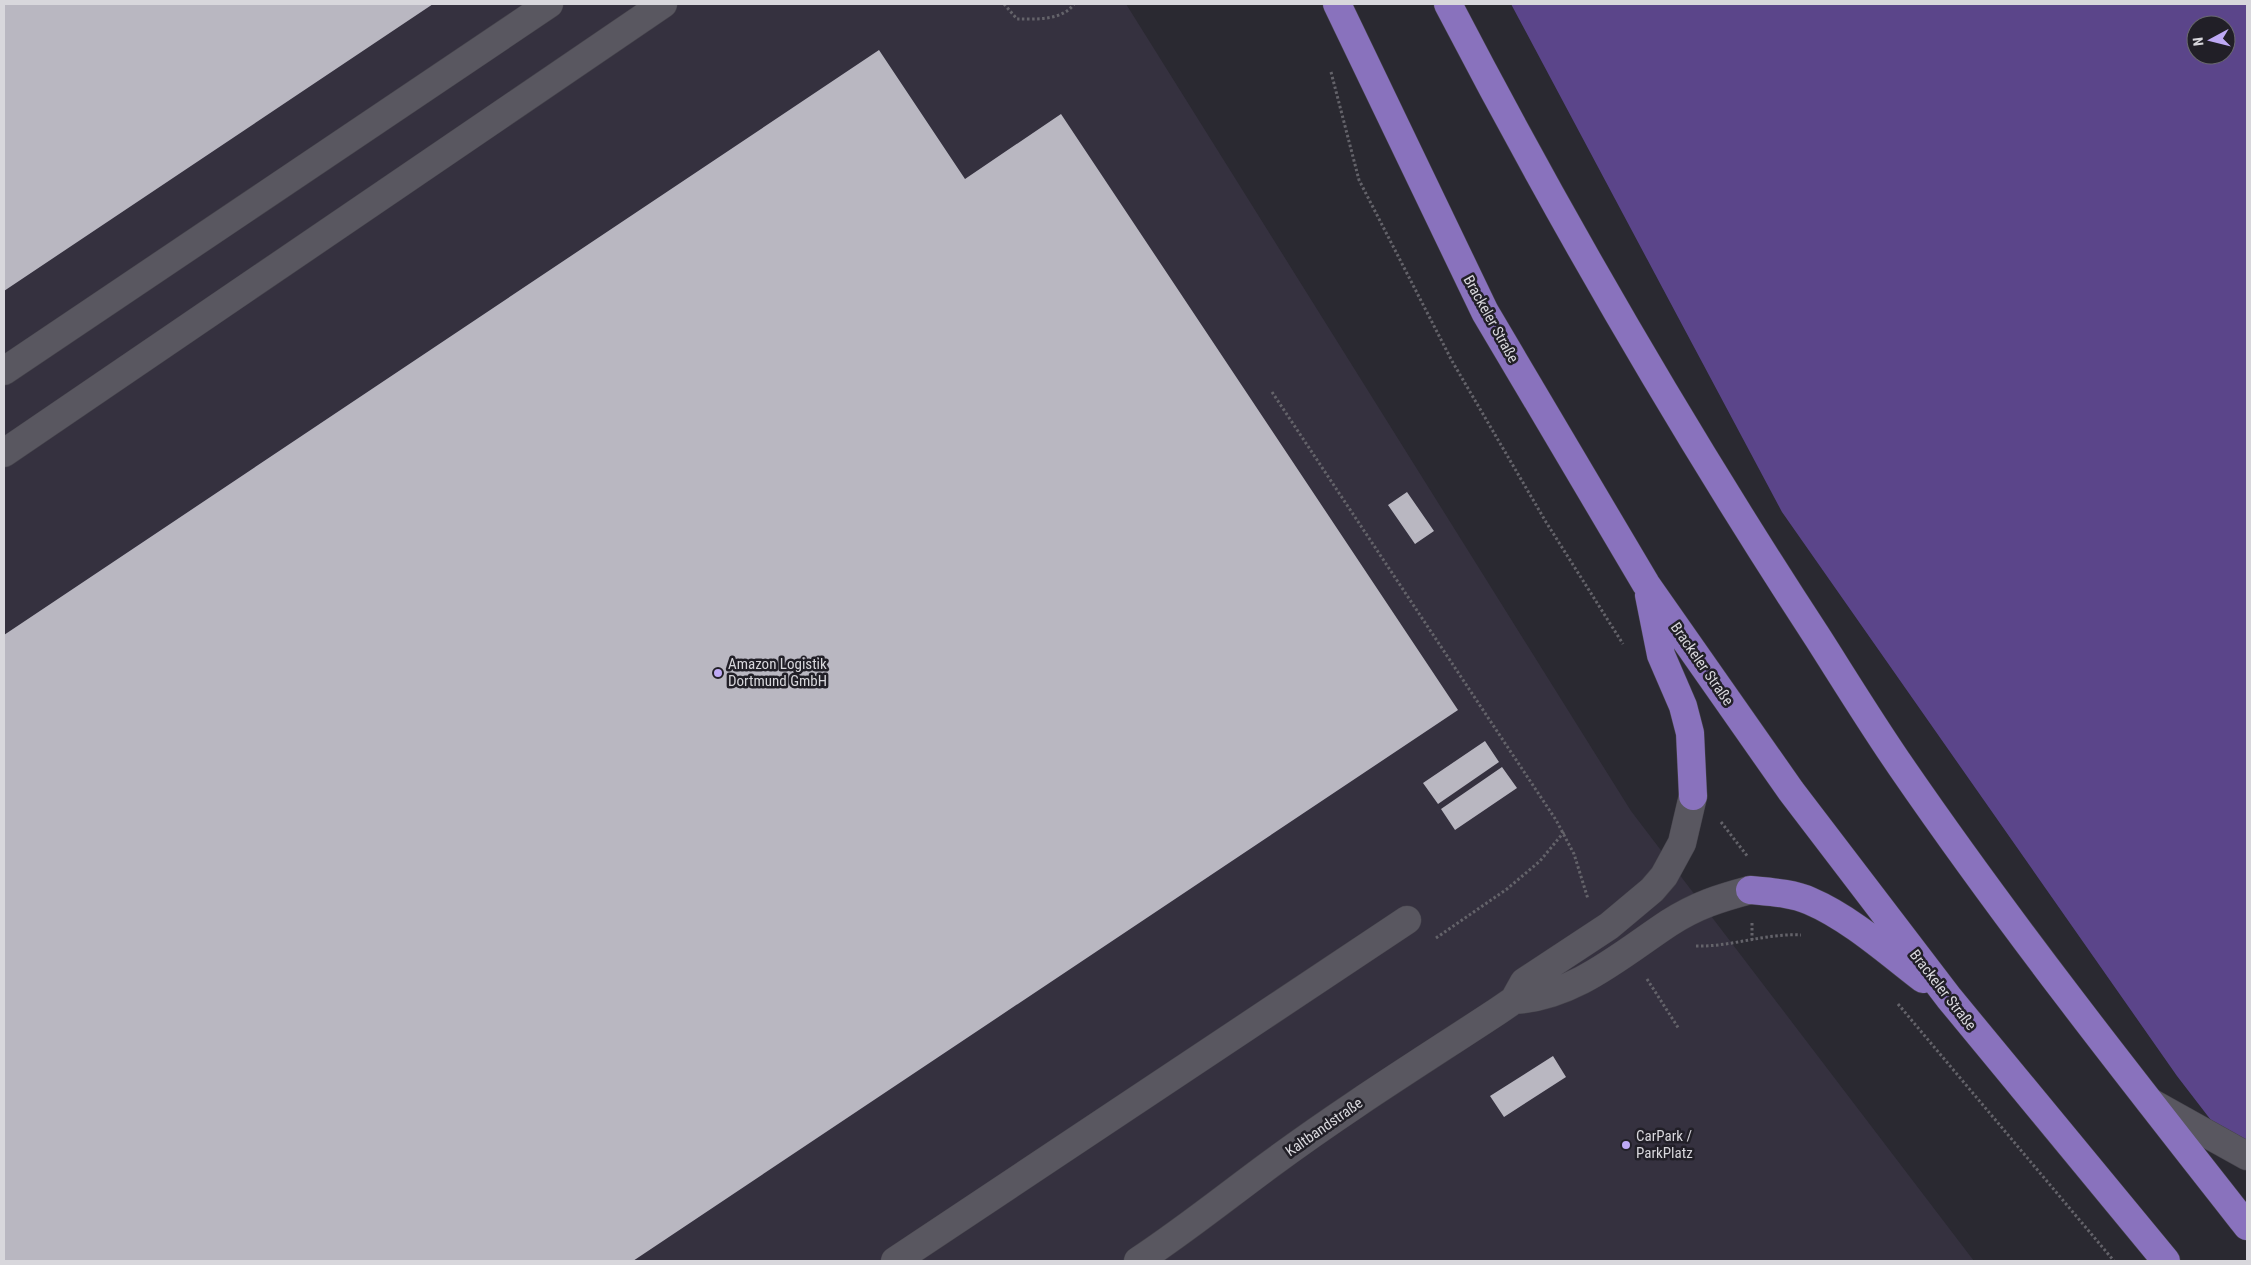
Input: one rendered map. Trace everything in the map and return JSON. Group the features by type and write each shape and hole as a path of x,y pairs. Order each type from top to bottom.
{"highway":[{"name":"Brackeler Straße","path":"1337,4 1485,312 1646,584 1791,791 1948,998 2166,1261"},
{"path":"1448,4 1567,226 1757,544 1902,767 2018,930 2247,1226"},
{"path":"1646,584 1661,655 1683,706 1690,733 1693,796"},
{"path":"1750,878 1779,893 1810,901 1842,919 1948,998"}],"street":[{"path":"4,371 549,4"},
{"path":"4,453 663,4"},
{"path":"1514,1000 1524,982 1609,926 1652,890 1664,876 1682,843 1693,796"},
{"path":"1514,1000 1534,999 1588,977 1617,960 1670,922 1750,878"},
{"path":"895,1261 1407,920"},
{"name":"Kaltbandstraße","path":"1138,1261 1184,1231 1272,1163 1363,1099 1514,1000"},
{"path":"2150,1102 2247,1156"}],"path":[{"path":"1004,4 1017,18 1044,19 1070,9 1074,4"},
{"path":"1330,70 1359,180 1452,361 1546,522 1628,652"},
{"path":"1272,392 1564,832 1574,854 1591,907"},
{"path":"1720,821 1748,857 1750,878"},
{"path":"1435,939 1507,888 1540,861 1564,832"},
{"path":"1752,940 1804,936"},
{"path":"1644,974 1679,1029"},
{"path":"1892,997 2114,1261"}],"shaded area":[{"path":"4,4 1126,4 1631,811 1974,1261 4,1261"},
{"path":"1511,4 2247,4 2247,1167 2177,1076 1782,512"}],"building":[{"path":"4,4 433,4 4,291"},
{"name":"Amazon Logistik Dortmund GmbH","path":"879,50 965,179 1061,114 1458,710 633,1261 4,1261 4,635"},
{"path":"1407,492 1434,531 1415,544 1388,505"},
{"path":"1485,741 1499,762 1438,804 1423,783"},
{"path":"1502,767 1517,788 1455,830 1441,809"},
{"path":"1553,1056 1566,1077 1504,1117 1490,1096"}],"place":[{"name":"Amazon Logistik Dortmund GmbH","path":"718,673"},
{"name":"CarPark / ParkPlatz","path":"1626,1145"}]}
